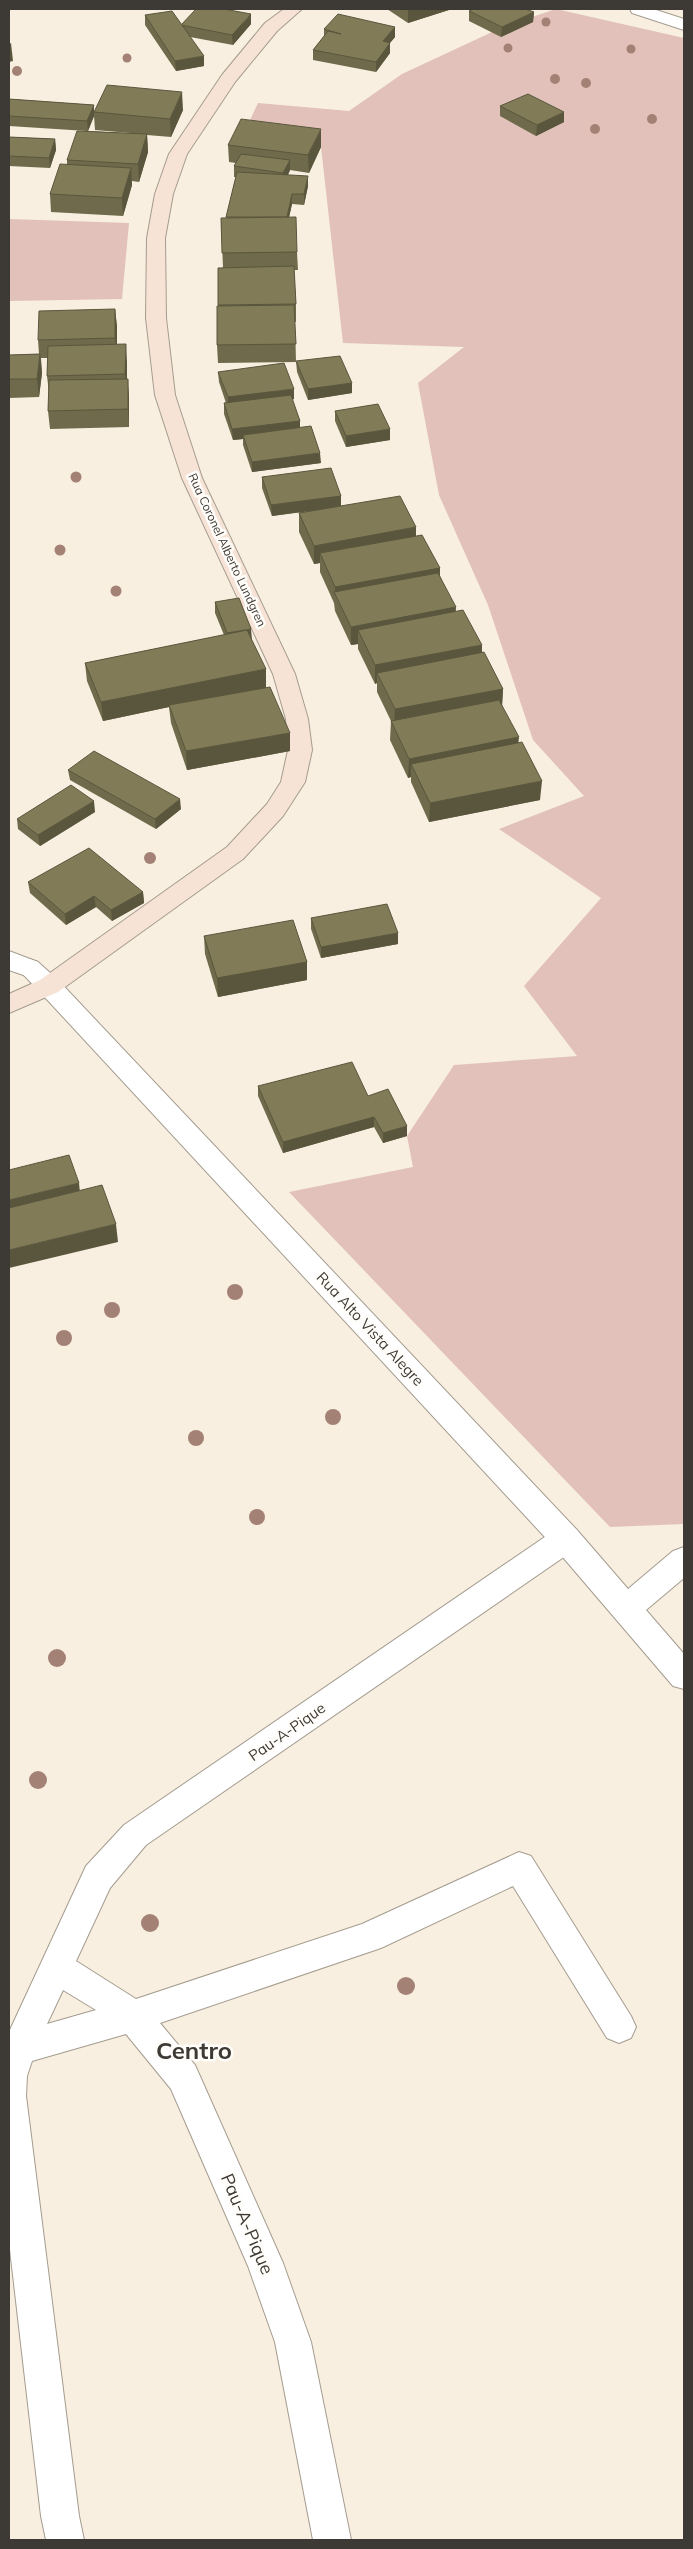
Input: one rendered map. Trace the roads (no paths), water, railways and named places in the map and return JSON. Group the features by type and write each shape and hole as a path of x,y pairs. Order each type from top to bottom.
{"main road":[{"name":"Rua Coronel Alberto Lundgren","path":"9,1004 49,986 235,852 275,810 293,782 300,750 297,719 284,674 192,478 165,395 156,318 156,238 164,194 178,154 228,79 270,27 294,9"}],"street":[{"path":"638,9 684,25"},
{"name":"Rua Alto Vista Alegre","path":"19,964 49,986 566,1539 684,1676"},
{"name":"Pau-A-Pique","path":"65,2540 59,2507 9,2096 14,2048 57,1968 98,1877 135,1835 566,1539"},
{"path":"627,1608 684,1560"},
{"path":"14,2048 133,2016 370,1937 519,1867 619,2027"},
{"name":"Pau-A-Pique","path":"57,1968 100,1993 133,2016 182,2077 265,2263 293,2342 332,2540"}],"district":[{"name":"Centro","path":"194,2051"}]}
